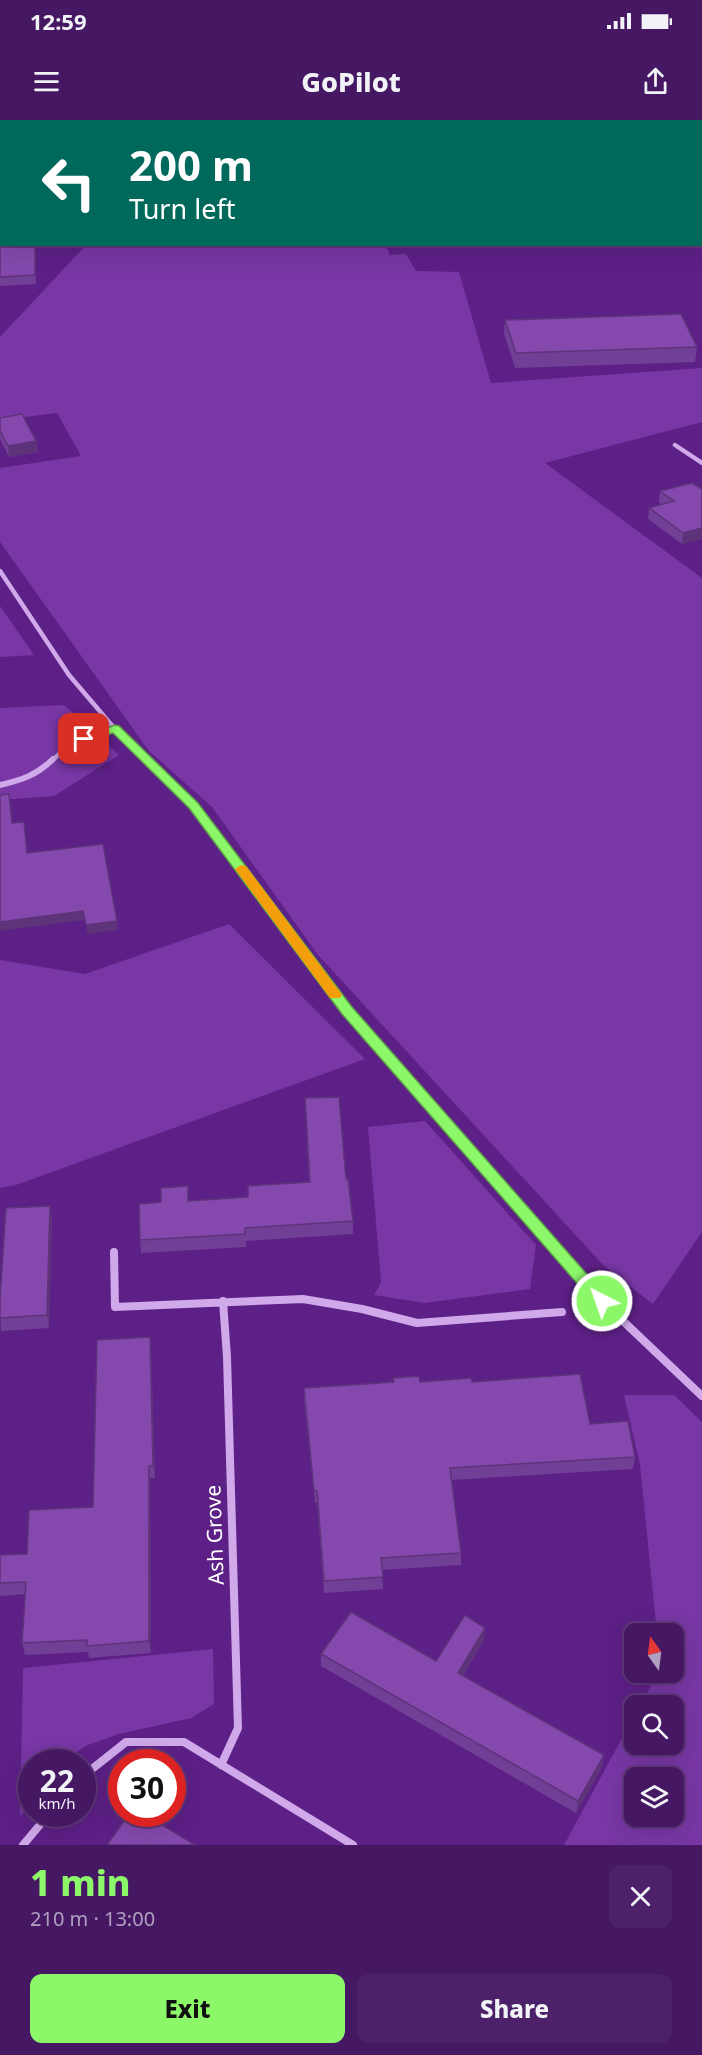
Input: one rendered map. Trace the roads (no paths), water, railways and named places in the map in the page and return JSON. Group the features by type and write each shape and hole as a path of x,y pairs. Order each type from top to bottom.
{"street":[{"path":"675,445 702,463"},
{"path":"0,571 69,675 115,729 194,806 347,1010 602,1301 702,1396"},
{"path":"0,785 26,779 40,772 69,744 115,729"},
{"path":"114,1252 115,1307 303,1299 362,1309 417,1323 562,1312"},
{"name":"Ash Grove","path":"221,1765 238,1728 228,1369 223,1301"},
{"path":"96,1766 126,1742 184,1742 353,1845"},
{"path":"23,1845 38,1827"}]}
